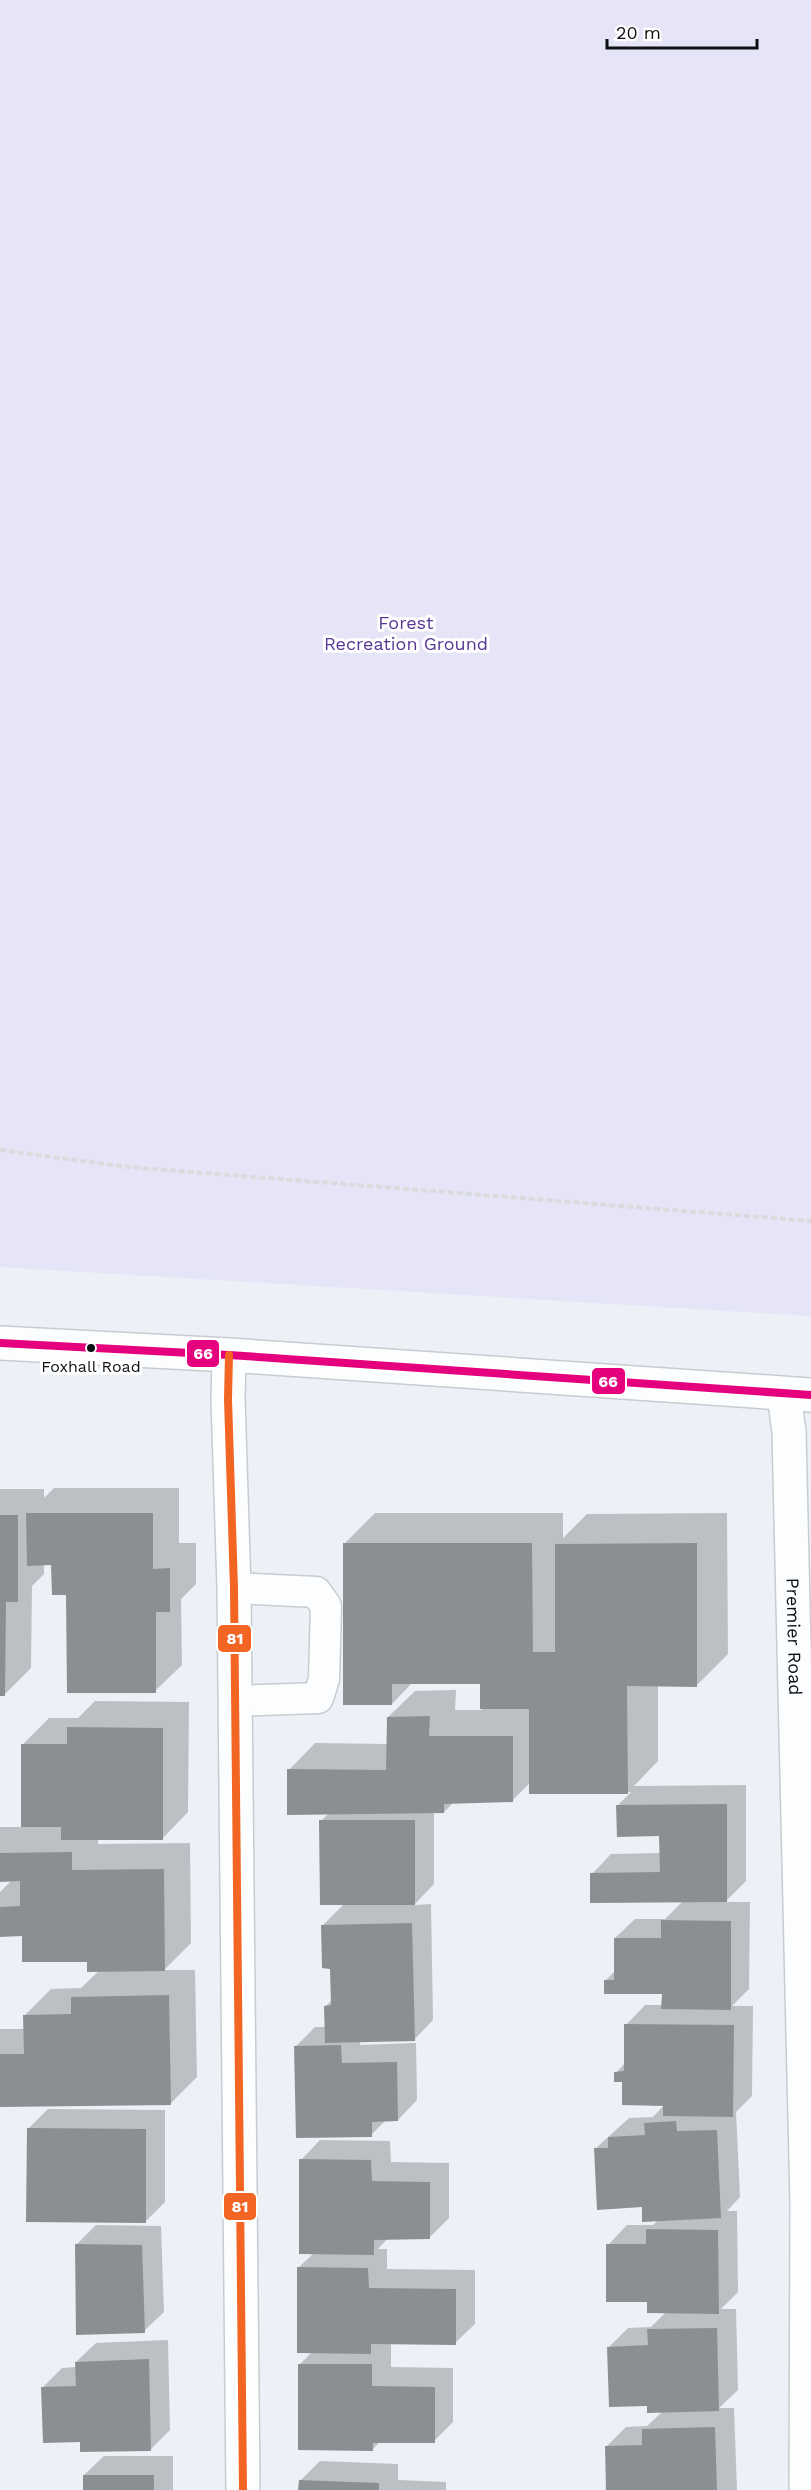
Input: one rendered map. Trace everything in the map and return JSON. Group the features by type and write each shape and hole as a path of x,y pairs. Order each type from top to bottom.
{"street":[{"path":"0,1343 230,1355 798,1395"},
{"path":"230,1355 228,1399 236,1701 243,2490"},
{"name":"Premier Road","path":"798,1395 789,1432 807,2204 806,2490"}],"lane":[{"path":"234,1588 316,1592 326,1606 324,1679 318,1698 236,1701"}],"path":[{"path":"0,1150 140,1168 811,1221"}],"green space":[{"name":"Forest Recreation Ground","path":"0,0 811,0 811,1316 0,1267"}],"building":[{"path":"26,1513 153,1513 153,1569 170,1568 170,1612 156,1612 156,1693 67,1693 66,1595 52,1595 51,1565 27,1566"},
{"path":"0,1515 18,1515 18,1602 6,1602 5,1696 0,1696"},
{"path":"343,1543 532,1543 533,1652 555,1652 555,1544 697,1543 697,1687 627,1686 628,1794 529,1794 529,1709 480,1709 480,1684 392,1684 392,1705 343,1705"},
{"path":"430,1716 429,1736 513,1736 513,1802 444,1804 444,1813 287,1815 287,1769 386,1770 387,1717"},
{"path":"67,1727 163,1728 163,1840 61,1840 61,1827 21,1827 21,1744 67,1744"},
{"path":"727,1804 727,1902 590,1903 590,1873 660,1872 659,1836 617,1837 616,1805"},
{"path":"319,1820 415,1820 415,1905 320,1905"},
{"path":"72,1852 72,1870 164,1869 165,1971 87,1972 87,1962 22,1962 22,1936 0,1937 0,1907 20,1906 20,1881 0,1882 0,1853"},
{"path":"661,1920 731,1921 731,2010 661,2009 662,1994 604,1994 604,1980 614,1980 614,1938 661,1938"},
{"path":"412,1923 415,2041 325,2043 324,2006 331,2005 330,1969 322,1968 321,1925"},
{"path":"169,1995 171,2105 0,2107 0,2054 24,2054 23,2015 71,2014 71,1997"},
{"path":"624,2024 734,2025 733,2117 663,2116 663,2106 622,2105 622,2082 614,2082 614,2072 624,2071"},
{"path":"341,2045 342,2063 397,2062 398,2121 372,2122 372,2137 296,2138 294,2046"},
{"path":"676,2121 677,2131 717,2130 721,2218 642,2222 642,2207 597,2210 594,2148 608,2148 608,2137 645,2135 644,2123"},
{"path":"27,2128 146,2129 146,2223 26,2222"},
{"path":"299,2159 371,2160 372,2181 430,2182 430,2239 374,2240 374,2255 299,2254"},
{"path":"646,2229 718,2230 719,2314 647,2313 647,2302 606,2302 606,2244 646,2244"},
{"path":"75,2244 142,2245 145,2333 76,2335"},
{"path":"297,2267 368,2268 369,2288 456,2289 456,2345 371,2344 371,2354 297,2353"},
{"path":"717,2328 719,2411 647,2413 647,2406 609,2407 607,2347 648,2345 647,2329"},
{"path":"149,2359 151,2451 80,2452 80,2442 43,2443 41,2387 76,2386 75,2362"},
{"path":"298,2364 372,2364 372,2386 435,2387 435,2443 373,2443 373,2451 298,2450"},
{"path":"715,2427 717,2490 606,2490 605,2446 642,2445 642,2429"},
{"path":"83,2475 154,2475 154,2490 83,2490"},
{"path":"299,2480 379,2483 379,2490 298,2490"}],"transit line":[{"name":"66","path":"0,1343 229,1355 811,1395"},
{"name":"81","path":"229,1355 228,1399 234,1588 243,2490"}],"place":[{"name":"Foxhall Road","path":"91,1348"}]}
